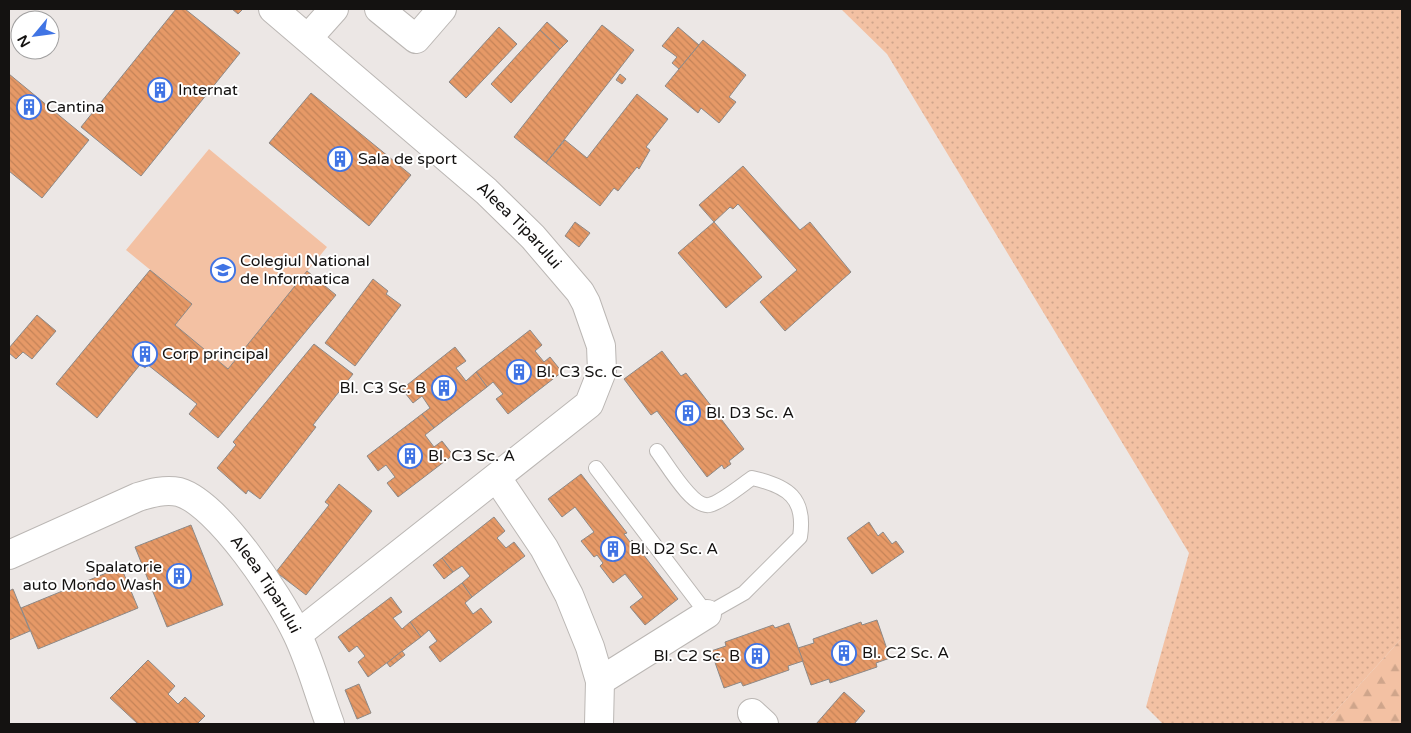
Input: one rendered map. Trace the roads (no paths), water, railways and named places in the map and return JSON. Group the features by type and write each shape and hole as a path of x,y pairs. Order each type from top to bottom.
{"street":[{"name":"Aleea Tiparului","path":"9,555 138,497 160,491 178,492 196,500 210,511 226,529 272,591 298,634 589,404 602,371 601,346 586,303 580,292 533,237 486,191 273,9"},
{"path":"308,38 334,9"},
{"path":"380,9 416,39 442,9"},
{"path":"497,478 544,548 569,595 590,647 600,681 599,724"},
{"path":"600,681 706,614"},
{"path":"298,634 330,724"}],"lane":[{"path":"596,468 706,614 744,593 800,538 802,512 797,501 784,490 771,482 752,478 711,505 701,505 693,499 657,451"}],"place":[{"name":"Internat","path":"160,90"},
{"name":"Cantina","path":"29,107"},
{"name":"Sala de sport","path":"340,159"},
{"name":"Colegiul National de Informatica","path":"223,270"},
{"name":"Corp principal","path":"145,354"},
{"name":"Bl. C3 Sc. C","path":"519,372"},
{"name":"Bl. C3 Sc. B","path":"444,388"},
{"name":"Bl. D3 Sc. A","path":"688,413"},
{"name":"Bl. C3 Sc. A","path":"410,456"},
{"name":"Bl. D2 Sc. A","path":"613,549"},
{"name":"Spalatorie auto Mondo Wash","path":"179,576"},
{"name":"Bl. C2 Sc. A","path":"844,653"},
{"name":"Bl. C2 Sc. B","path":"757,656"}]}
